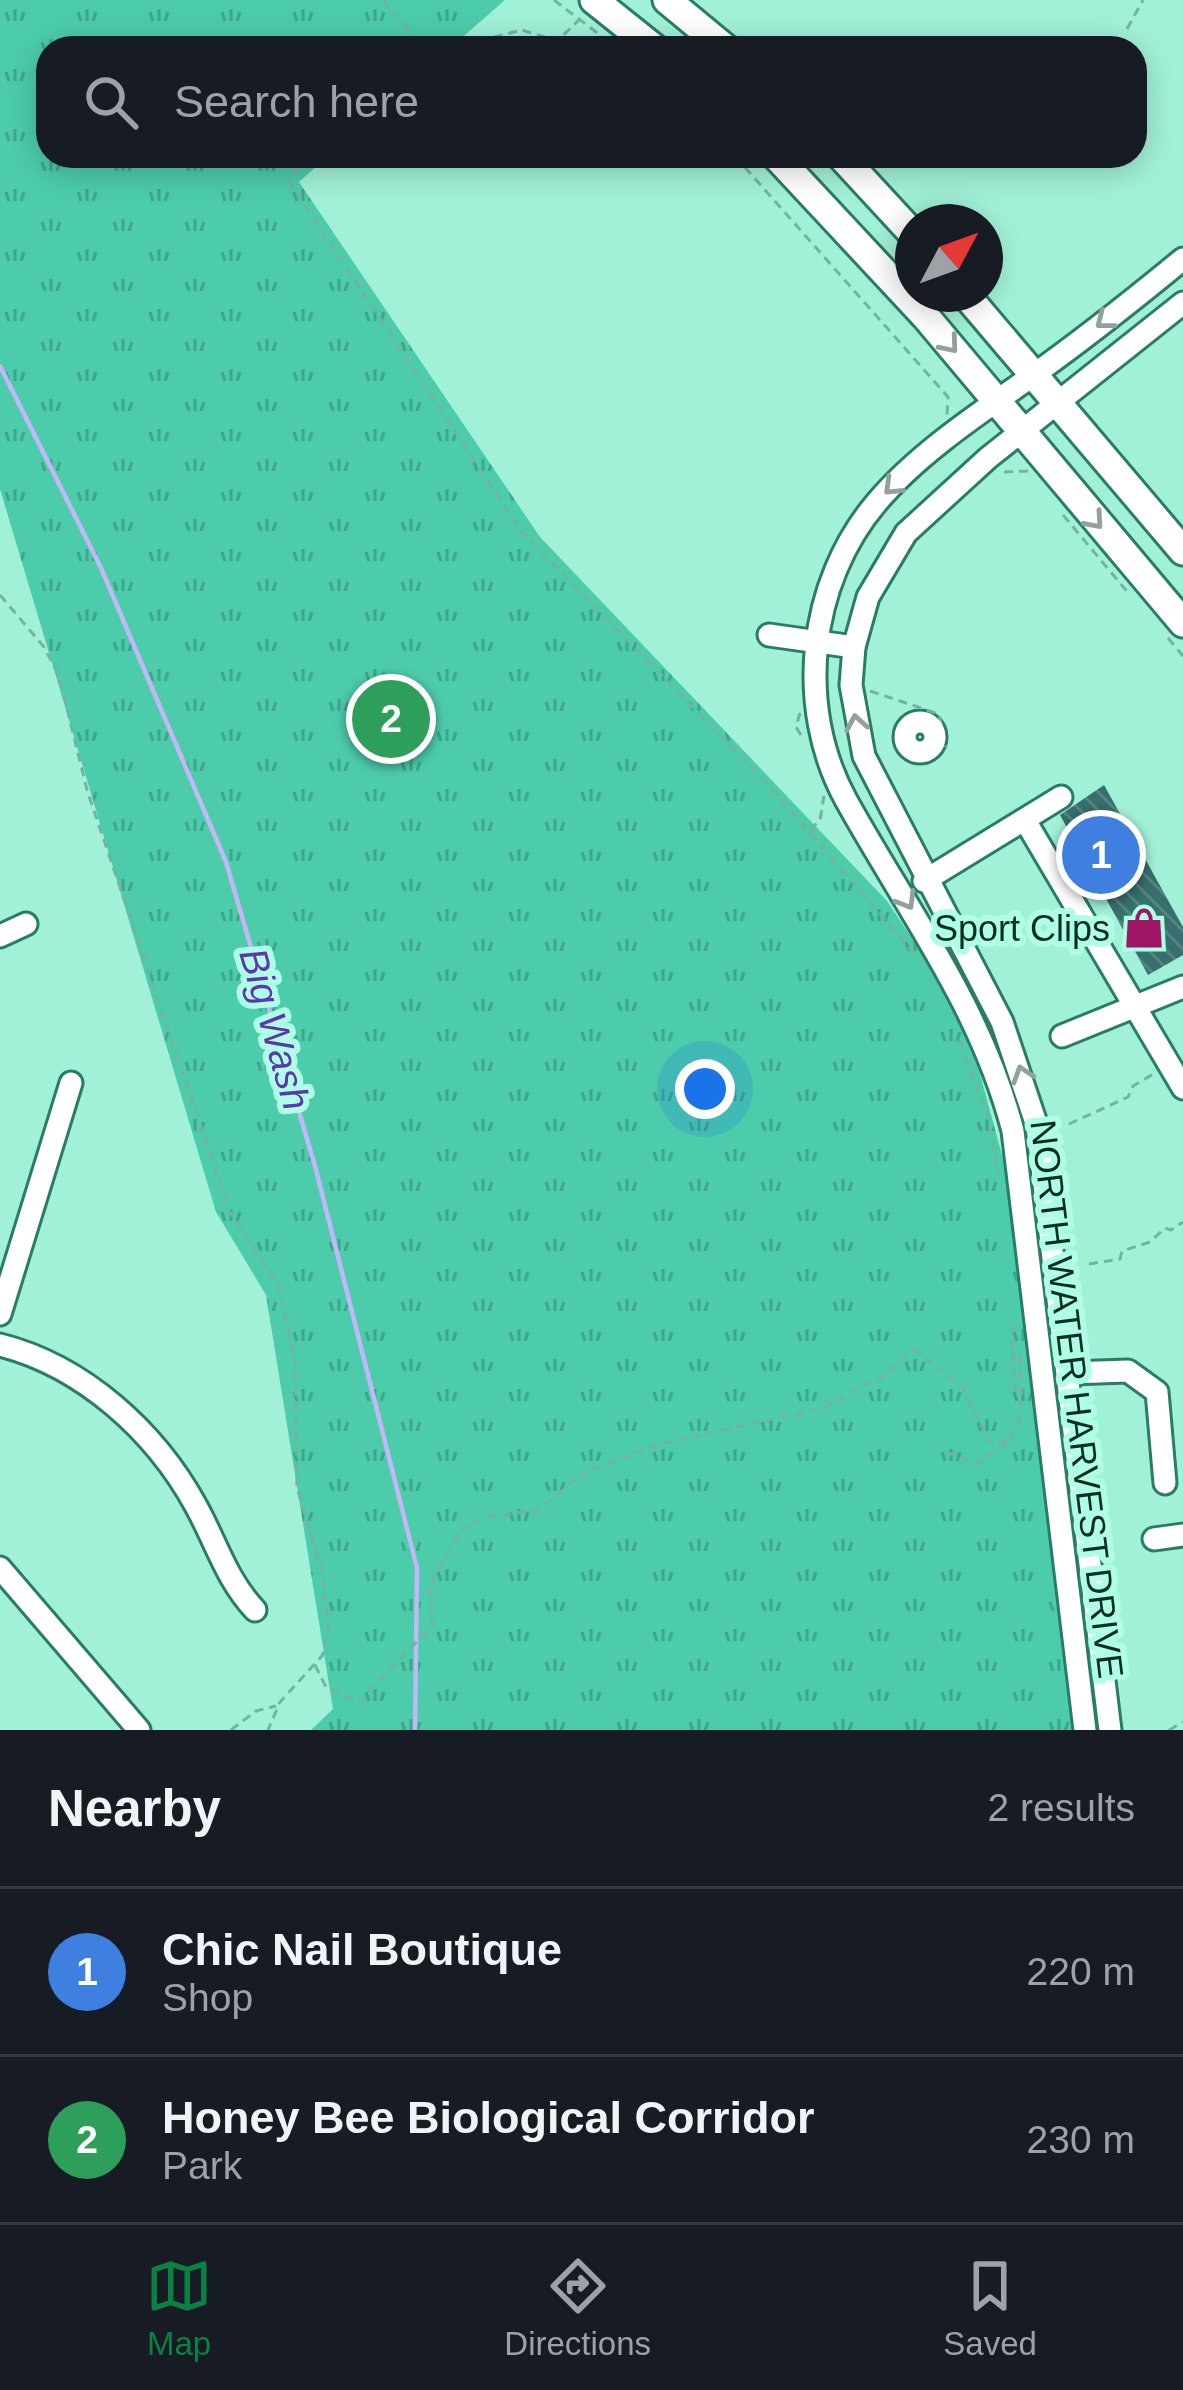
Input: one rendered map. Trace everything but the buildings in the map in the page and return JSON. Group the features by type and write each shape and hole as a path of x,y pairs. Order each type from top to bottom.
{"main road":[{"path":"667,0 710,36"},
{"path":"587,9 633,36"},
{"path":"788,168 847,228 1183,623"},
{"path":"852,168 895,214"},
{"path":"980,312 1183,551"}],"street":[{"name":"NORTH WATER HARVEST DRIVE","path":"1085,1730 1013,1131 993,1062 960,990 835,778 815,706 818,640 834,573 867,514 897,481 1183,259"},
{"name":"NORTH WATER HARVEST DRIVE","path":"1110,1730 1046,1174 1030,1096 987,991 924,881 864,756 851,685 854,646 877,577 906,533 1020,432 1183,303"},
{"path":"770,635 854,646"},
{"path":"924,881 1061,797"},
{"path":"1026,822 1183,1088"},
{"path":"0,936 26,924"},
{"path":"1062,1036 1183,987"},
{"path":"0,1314 71,1084"},
{"path":"0,1346 53,1364 123,1414 168,1463 195,1505 235,1588 255,1610"},
{"path":"1069,1373 1128,1371 1157,1391 1165,1483"},
{"path":"1154,1539 1181,1542"},
{"path":"0,1568 139,1730"}],"path":[{"path":"383,0 414,36"},
{"path":"554,0 587,9 608,36"},
{"path":"1126,29 1143,0"},
{"path":"562,36 587,9"},
{"path":"498,36 522,30 541,36"},
{"path":"297,168 288,180 520,531 774,791 927,972"},
{"path":"746,168 948,397 948,418"},
{"path":"1004,472 1021,470 1037,476"},
{"path":"0,595 44,647 59,676 87,790 230,1212 279,1286 295,1361 297,1488 321,1567 328,1632 315,1665 278,1706 268,1730"},
{"path":"851,685 939,714 944,735"},
{"path":"958,1036 988,1118 1000,1184"},
{"path":"1069,1124 1099,1114 1108,1102 1128,1096 1133,1086 1169,1065"},
{"path":"1089,1264 1111,1264 1122,1251 1139,1248 1165,1228 1171,1230 1183,1222"},
{"path":"946,1452 976,1462 1006,1449 1012,1439 1021,1396 1018,1322 1012,1330 1015,1389 1021,1396"},
{"path":"1021,1342 1030,1364"},
{"path":"315,1665 326,1687 359,1702 432,1626 430,1585 461,1530 481,1518 538,1510 586,1471 660,1444 823,1408 883,1376 915,1350 962,1386 990,1443 1012,1439"},
{"path":"231,1730 256,1712 278,1706"},
{"path":"1168,1730 1183,1722"}],"green space":[{"path":"0,0 505,0 464,36 36,36 36,168 315,168 299,182 540,537 887,901 942,983 979,1070 1010,1185 1073,1730 311,1730 333,1709 266,1295 216,1212 0,489"}],"waterway":[{"name":"Big Wash","path":"0,366 101,568 226,862 315,1166 417,1568 415,1730"}],"place":[{"name":"Honey Bee Biological Corridor","path":"391,719"},
{"name":"Chic Nail Boutique","path":"1101,855"},
{"name":"Sport Clips","path":"1144,928"}]}
